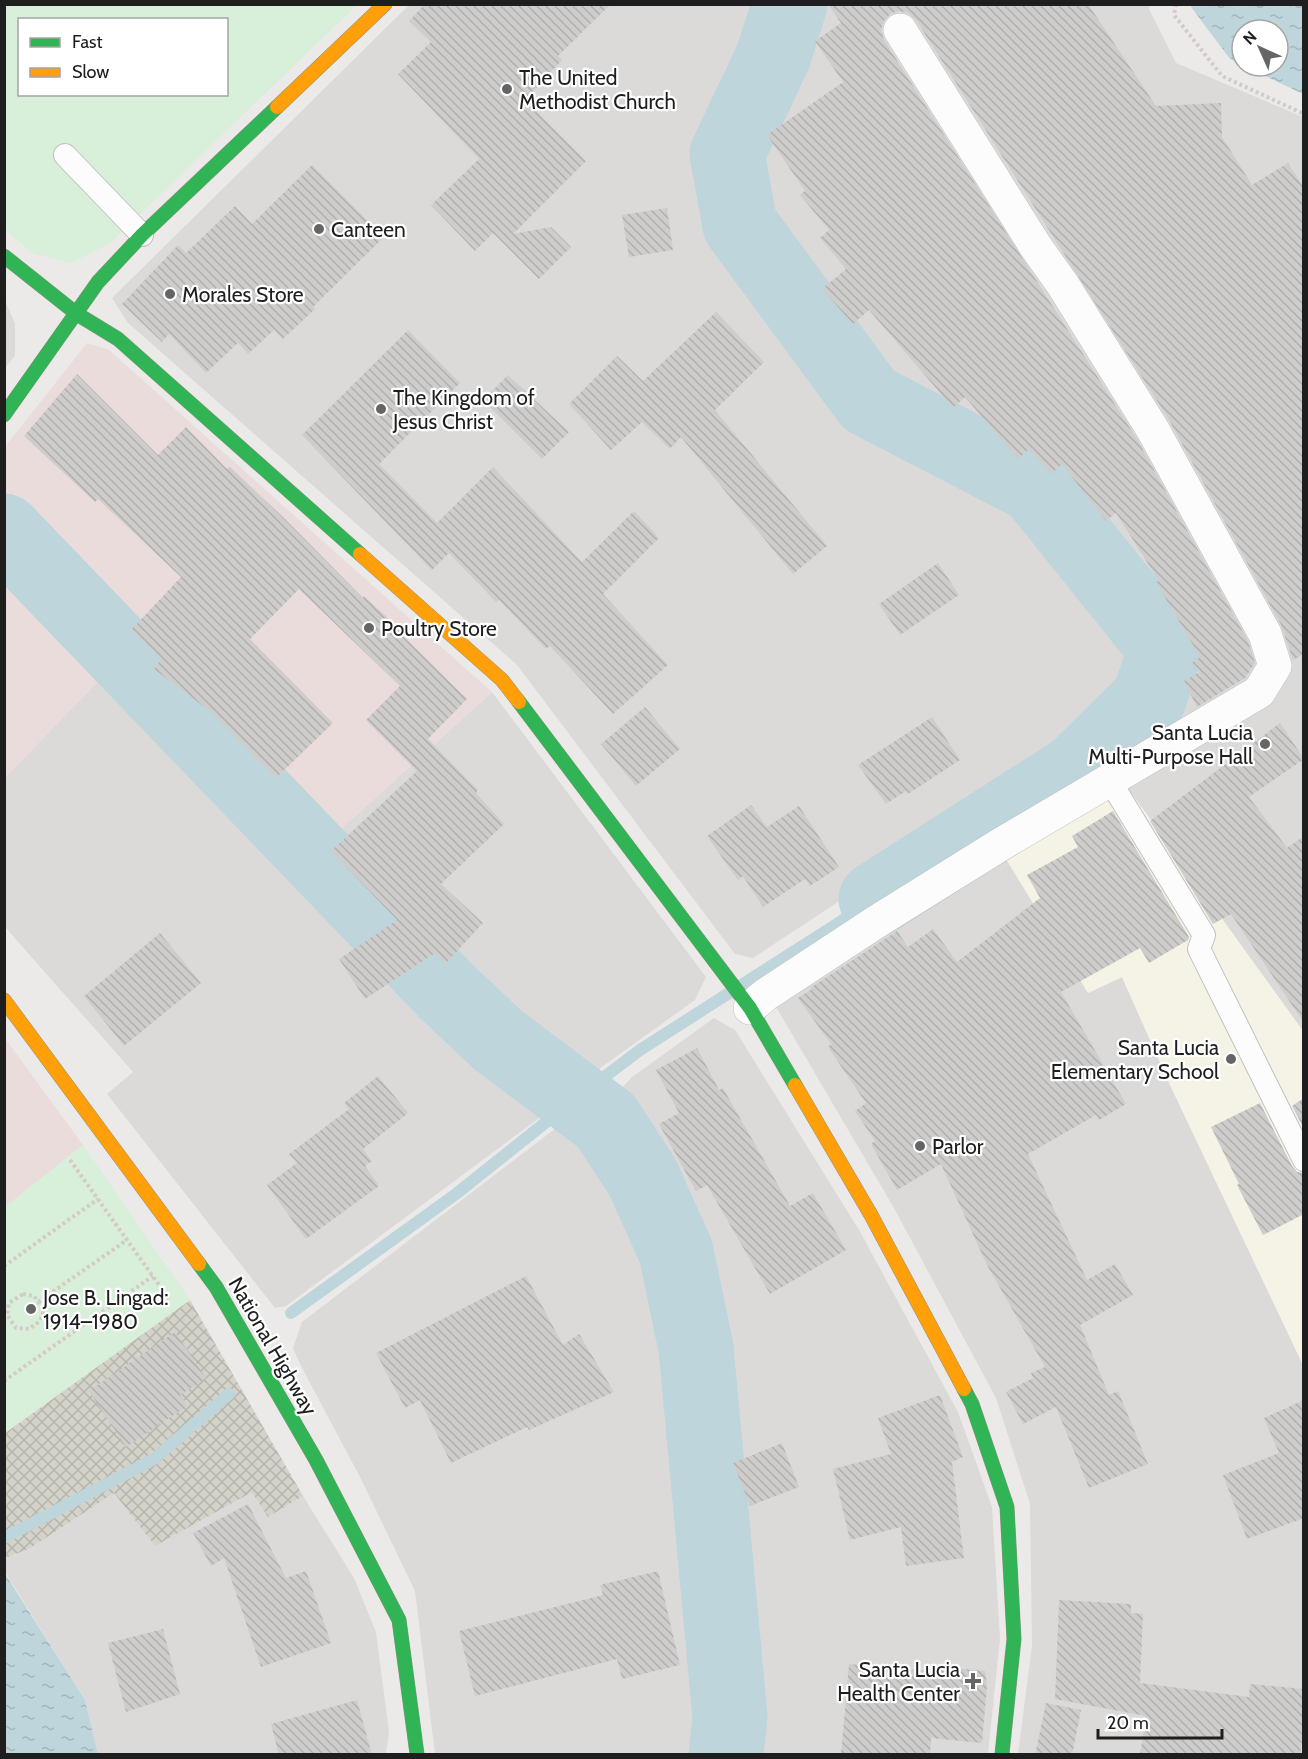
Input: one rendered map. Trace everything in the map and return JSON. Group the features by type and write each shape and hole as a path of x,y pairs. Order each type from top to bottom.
{"street":[{"path":"4,415 98,282 142,235 385,4"},
{"path":"748,1004 998,846 1259,692 1275,666 1266,634 1153,430 1064,285 1036,247 900,30"},
{"path":"4,256 76,314 118,339 502,680 748,1004 871,1215 972,1404 1004,1497 1007,1507 1014,1639 1002,1755"},
{"name":"National Highway","path":"4,1000 216,1287 316,1460 399,1620 417,1755"}],"lane":[{"path":"65,155 142,235"},
{"path":"1110,781 1204,934 1199,949 1304,1160"}],"path":[{"path":"1176,4 1174,15 1222,76 1304,114"},
{"path":"70,1160 169,1299"},
{"path":"4,1266 98,1199"},
{"path":"38,1302 127,1240"},
{"path":"4,1381 153,1276"},
{"path":"23,1294 34,1296 44,1310 40,1320 29,1329 16,1328 12,1321 7,1315 9,1303 23,1294"},
{"path":"4,1326 12,1321"}],"shaded area":[{"path":"409,5 774,5 759,51 709,154 728,233 860,412 1029,497 1154,653 1135,691 1066,752 753,958 735,954 517,665 128,323 112,298"},
{"path":"806,5 1150,5 1149,9 1176,63 1303,117 1303,1031 1124,783 1285,669 1058,291 1265,660 1251,686 1090,783 1158,709 1183,652 1045,476 876,390 753,218 744,156 787,66"},
{"path":"5,300 15,324 15,356 5,368"},
{"path":"87,343 109,350 492,692 321,847 5,520 4,448"},
{"path":"5,547 116,663 5,778"},
{"path":"116,663 307,861 395,960 487,1048 550,1095 550,1110 286,1306 275,1308 107,1094 133,1072 5,927 4,778"},
{"path":"492,692 706,977 695,1000 585,1079 567,1076 508,1031 457,986 321,847"},
{"name":"Santa Lucia Elementary School","path":"1124,783 1303,1031 1303,1365 1171,1087 1122,977 1088,993 1003,854"},
{"path":"1003,854 1088,993 1122,977 1171,1087 1303,1365 1303,1754 1018,1754 1032,1646 1030,1504 996,1398 894,1208 776,1007"},
{"path":"714,1018 735,1030 859,1230 958,1412 992,1507 1000,1639 988,1754 732,1754 737,1718 698,1312 679,1237 651,1171 619,1121 618,1108 621,1089 632,1077"},
{"path":"4,1037 83,1145 5,1207 4,1207"},
{"path":"560,1125 592,1133 625,1192 659,1280 692,1521 713,1713 712,1754 435,1754 415,1591 361,1479 293,1348 302,1322"},
{"path":"190,1300 303,1496 268,1517 252,1492 155,1546 114,1493 29,1549 5,1558 5,1433"},
{"path":"253,1491 268,1517 303,1496 354,1578 376,1632 389,1732 386,1754 98,1754 85,1700 5,1572 5,1558 29,1549 114,1493 155,1546"}],"green space":[{"path":"4,5 357,5 110,243 71,263 34,254 5,230"},
{"path":"83,1145 190,1300 5,1433 5,1207"}],"water":[{"path":"1192,5 1303,5 1303,94 1269,78 1290,78 1290,18 1230,18 1230,59 1191,7"},
{"path":"4,1572 85,1700 98,1754 5,1754"}],"building":[{"path":"425,4 611,4 558,56 562,60 525,100 586,161 513,234 551,227 571,247 539,279 493,233 475,251 431,205 479,159 398,74 431,42 409,21"},
{"path":"828,4 1088,4 1156,106 1221,103 1222,137 1252,185 1288,163 1304,188 1304,654 1293,660 1281,625 1169,420 916,20 908,13 899,11 890,14 881,30 884,40 1137,439 1248,641 1255,663 1245,678 1197,707 1184,681 1200,672 1192,663 1200,657 1156,582 1159,581 1116,513 1106,521 1062,464 1051,474 1029,449 1018,459 965,397 953,408 869,310 853,324 822,289 846,269 820,238 829,230 800,195 805,191 767,135 843,82 815,41 841,23"},
{"path":"312,165 384,237 283,339 274,330 248,354 238,343 206,373 169,334 162,342 122,304 178,245 186,253 235,206 252,224"},
{"path":"667,208 673,250 629,257 622,215"},
{"path":"716,312 764,362 715,410 827,546 793,574 681,437 670,449 642,422 611,450 569,404 617,356 643,381"},
{"path":"408,330 460,383 379,464 437,523 493,467 582,562 634,511 659,538 603,594 668,665 613,714 550,646 546,649 449,553 432,570 302,435"},
{"path":"77,374 158,455 186,427 227,469 230,467 286,520 363,598 364,596 402,631 400,633 467,699 428,739 478,790 476,793 504,824 441,884 483,923 446,963 435,953 365,999 339,959 397,920 331,851 417,771 366,720 400,686 299,589 250,639 333,723 276,778 211,712 154,669 162,659 131,630 181,577 98,499 95,502 24,436"},
{"path":"508,375 569,432 542,459 483,400"},
{"path":"938,563 959,595 900,635 879,604"},
{"path":"645,707 680,749 636,786 601,744"},
{"path":"932,717 960,760 908,794 906,791 886,804 858,765"},
{"path":"1280,723 1304,759 1249,797 1287,848 1304,836 1304,1023 1231,914 1213,924 1150,821"},
{"path":"751,805 767,827 799,806 839,867 810,886 805,879 763,907 743,876 738,880 707,836"},
{"path":"1113,811 1189,937 1188,940 1149,963 1140,948 1061,992 1126,1104 1099,1120 1096,1115 1028,1154 1087,1280 1115,1264 1133,1295 1080,1325 1109,1395 1118,1391 1148,1464 1089,1488 1056,1407 1023,1424 1006,1392 1033,1378 1031,1373 1045,1367 987,1265 941,1164 897,1190 871,1144 875,1141 855,1111 866,1103 828,1047 831,1044 798,998 897,931 908,947 933,929 957,962 1040,898 1027,875 1078,847 1072,836"},
{"path":"160,933 201,983 124,1046 84,996"},
{"path":"697,1048 719,1090 723,1088 790,1206 813,1193 846,1250 770,1294 707,1185 696,1191 659,1124 679,1113 656,1070"},
{"path":"378,1076 408,1113 363,1149 372,1161 365,1166 379,1186 306,1239 267,1185 297,1163 289,1154 349,1109 344,1103"},
{"path":"1304,1098 1304,1129 1292,1106"},
{"path":"1260,1103 1292,1166 1297,1172 1304,1173 1304,1214 1263,1235 1211,1127"},
{"path":"526,1276 563,1345 579,1334 614,1392 529,1430 527,1427 451,1463 420,1400 405,1408 376,1353"},
{"path":"175,1332 206,1378 180,1395 187,1406 126,1447 89,1391"},
{"path":"940,1395 963,1457 952,1462 964,1558 906,1566 901,1527 850,1540 833,1469 891,1454 878,1418"},
{"path":"1304,1400 1304,1518 1247,1539 1223,1475 1279,1453 1264,1418"},
{"path":"782,1443 799,1487 750,1506 733,1463"},
{"path":"248,1504 286,1578 306,1571 331,1643 261,1667 224,1558 211,1566 193,1533"},
{"path":"658,1571 680,1665 622,1679 617,1659 475,1696 459,1631 603,1595 600,1585"},
{"path":"1059,1600 1131,1604 1131,1613 1143,1614 1140,1683 1249,1697 1250,1684 1304,1689 1304,1725 1300,1755 1140,1755 1146,1716 1055,1699"},
{"path":"163,1629 180,1694 126,1712 108,1643"},
{"path":"849,1664 941,1672 941,1667 985,1671 987,1686 982,1743 931,1738 930,1755 841,1755"},
{"path":"357,1700 372,1755 279,1755 271,1724"},
{"path":"1046,1703 1081,1710 1072,1755 1035,1755"}],"waterway":[{"path":"790,4 773,57 727,154 740,225 869,400 1035,486 1166,649 1149,699 1076,771 876,899"},
{"path":"4,531 447,992 498,1040 606,1121 643,1178 676,1252 696,1348 730,1717 726,1754"},
{"path":"291,1313 456,1194 640,1050 876,899"},
{"path":"4,1538 154,1459 229,1394"}],"traffic: fast":[{"path":"4,415 98,282 142,235 277,107"},
{"path":"4,256 77,314 118,339 360,554"},
{"path":"519,702 750,1008 795,1085"},
{"path":"199,1264 216,1287 316,1460 399,1620 417,1754"},
{"path":"964,1389 972,1404 1007,1507 1014,1639 1002,1754"}],"traffic: slow":[{"path":"277,107 385,4"},
{"path":"360,554 502,680 519,702"},
{"path":"4,1000 199,1264"},
{"path":"795,1085 871,1215 964,1389"}],"place":[{"name":"The United Methodist Church","path":"507,89"},
{"name":"Canteen","path":"319,229"},
{"name":"Morales Store","path":"170,294"},
{"name":"The Kingdom of Jesus Christ","path":"381,409"},
{"name":"Poultry Store","path":"369,628"},
{"name":"Santa Lucia Multi-Purpose Hall","path":"1265,744"},
{"name":"Santa Lucia Elementary School","path":"1231,1059"},
{"name":"Parlor","path":"920,1146"},
{"name":"Jose B. Lingad: 1914–1980","path":"31,1309"},
{"name":"Santa Lucia Health Center","path":"973,1681"}]}
